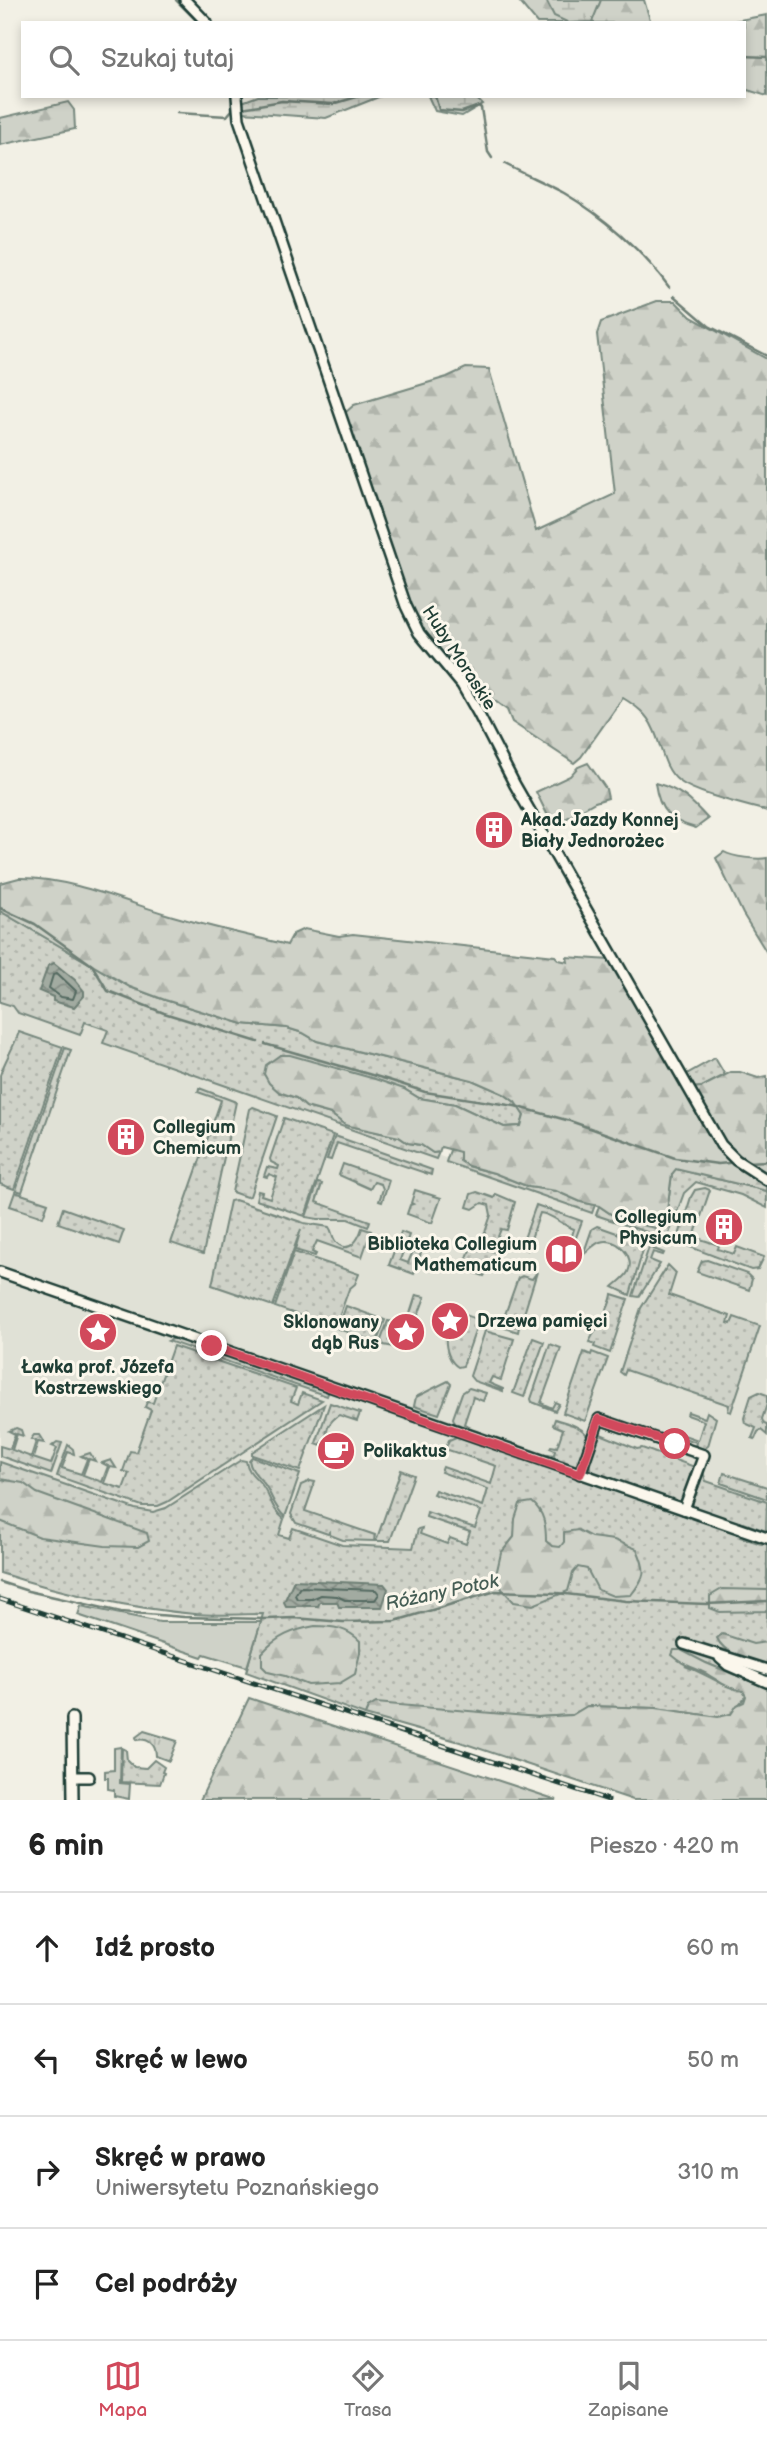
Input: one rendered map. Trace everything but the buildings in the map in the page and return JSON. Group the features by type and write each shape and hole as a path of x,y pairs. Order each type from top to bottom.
{"street":[{"path":"185,0 205,21"},
{"name":"Huby Moraskie","path":"237,98 239,119 406,606 419,633 461,685 515,785 721,1145 736,1160 767,1180"},
{"path":"0,1272 767,1538"},
{"path":"580,1474 599,1419 665,1441 704,1455 684,1509"},
{"path":"684,1644 767,1670"},
{"path":"719,1656 727,1665 767,1682"},
{"path":"72,1718 73,1800"},
{"path":"73,1777 89,1777"}],"shaded area":[{"path":"0,924 280,1100 662,1234 685,1175 767,1194 767,1567 0,1561"}],"green space":[{"path":"518,0 644,0 650,21 535,21"},
{"path":"546,0 601,0 592,21 565,21 554,16"},
{"path":"767,15 767,96 746,90 746,21 734,21"},
{"path":"253,98 376,98 326,118 242,112 242,102"},
{"path":"429,98 476,98 482,104 462,116 435,111"},
{"path":"68,102 74,110 75,129 0,145 0,118"},
{"path":"657,301 675,301 691,317 767,359 767,811 709,795 679,781 666,764 651,723 637,707 623,698 574,763 512,722 507,710 469,682 463,666 431,647 425,640 419,618 407,609 343,422 346,412 354,405 447,377 466,368 489,369 536,531 615,494 597,334 601,322"},
{"path":"588,763 606,789 608,798 595,802 553,826 536,792 570,776 578,767"},
{"path":"655,783 684,796 708,819 696,828 672,818 659,801"},
{"path":"724,852 745,858 767,858 767,953 743,914 716,858"},
{"path":"19,878 74,885 181,918 287,945 293,934 304,929 339,936 353,934 555,956 568,962 567,957 610,960 683,1089 702,1087 731,1072 758,1078 767,1076 767,1191 676,1169 672,1174 665,1225 661,1229 611,1214 599,1206 581,1202 556,1191 529,1187 468,1166 460,1161 460,1152 441,1147 439,1152 433,1153 421,1145 408,1143 399,1137 345,1125 331,1114 306,1107 296,1098 279,1092 264,1074 266,1065 280,1055 290,1055 375,1079 404,1089 419,1098 455,1104 504,1127 521,1126 524,1116 515,1102 504,1094 472,1080 317,1041 287,1028 243,1024 130,987 0,911 0,883"},
{"path":"0,911 130,987 165,1000 243,1024 287,1028 317,1041 472,1080 504,1094 515,1102 524,1115 521,1126 504,1127 455,1104 419,1098 404,1089 279,1092 296,1098 306,1107 331,1114 346,1125 399,1137 408,1143 421,1145 433,1153 439,1152 436,1159 103,1043 108,1030 85,1022 80,1035 18,1013 13,1006 0,1002"},
{"path":"19,1032 63,1047 14,1189 0,1184 0,1075"},
{"path":"65,1048 71,1050 22,1192 16,1190"},
{"path":"715,1058 725,1075 702,1087 692,1088 685,1075"},
{"path":"199,1088 236,1102 203,1254 171,1243 221,1100 198,1092"},
{"path":"253,1107 277,1116 250,1196 246,1197 232,1192 250,1109"},
{"path":"284,1118 333,1135 305,1216 256,1200 258,1191 270,1198 277,1177 269,1174 264,1176 267,1167 278,1169 279,1166 270,1159"},
{"path":"335,1136 432,1170 431,1175 337,1143 331,1160 327,1159"},
{"path":"450,1150 460,1152 468,1166 529,1187 556,1191 595,1205 592,1213 446,1162"},
{"path":"343,1164 389,1180 382,1202 379,1201 383,1189 381,1184 374,1182 370,1189 339,1175"},
{"path":"676,1169 767,1191 767,1208 741,1195 696,1182 684,1193 669,1234 661,1237 596,1215 599,1206 611,1214 665,1225 672,1174"},
{"path":"318,1183 322,1184 316,1202 370,1221 368,1227 348,1219 306,1217"},
{"path":"415,1190 441,1198 432,1223 407,1214 413,1204 411,1203"},
{"path":"695,1190 710,1190 694,1237 719,1245 718,1249 734,1254 737,1247 764,1257 758,1269 751,1270 677,1242 691,1197"},
{"path":"15,1192 48,1203 43,1217 10,1206"},
{"path":"477,1192 494,1198 496,1194 515,1202 507,1230 501,1229 497,1239 502,1242 499,1251 484,1246 486,1242 482,1241 491,1215 489,1205 482,1203 473,1209 467,1207 471,1194"},
{"path":"235,1200 304,1223 329,1227 335,1241 346,1247 353,1244 362,1228 371,1231 362,1257 317,1241 312,1252 315,1256 295,1250 301,1229 273,1306 212,1285 230,1201"},
{"path":"536,1205 582,1221 575,1240 571,1239 574,1229 540,1213 527,1250 521,1247"},
{"path":"63,1208 124,1230 119,1244 58,1223"},
{"path":"597,1226 645,1243 630,1295 613,1287 627,1274 630,1266 623,1249 606,1241 598,1243 583,1255 592,1229"},
{"path":"401,1232 409,1235 400,1260 408,1263 413,1251 421,1253 414,1274 389,1265"},
{"path":"471,1247 480,1250 482,1247 498,1253 484,1276 463,1269"},
{"path":"649,1247 664,1253 653,1252 650,1260 660,1264 639,1297 633,1296"},
{"path":"294,1252 359,1274 355,1284 349,1289 335,1328 275,1307"},
{"path":"707,1260 747,1274 752,1279 749,1290 697,1272 702,1261"},
{"path":"668,1265 676,1273 669,1295 730,1316 728,1323 731,1324 734,1317 760,1326 731,1412 728,1411 729,1405 626,1370 624,1375 620,1372 641,1308"},
{"path":"537,1272 522,1320 513,1317 510,1324 519,1327 518,1332 505,1328 502,1323 518,1278 522,1276 532,1279"},
{"path":"612,1294 628,1299 610,1353 594,1347 595,1344 589,1342"},
{"path":"416,1295 425,1297 408,1342 399,1348 384,1345 381,1340 388,1321 408,1320"},
{"path":"346,1306 385,1320 378,1339 373,1341 338,1329"},
{"path":"462,1314 474,1318 478,1323 463,1366 458,1367 449,1355 446,1339 450,1323"},
{"path":"485,1331 514,1339 501,1380 492,1377 489,1383 503,1391 474,1381 470,1376"},
{"path":"177,1337 329,1390 327,1396 168,1341"},
{"path":"533,1338 544,1342 524,1397 513,1393"},
{"path":"550,1344 561,1348 541,1403 552,1408 555,1402 559,1404 555,1411 532,1402 531,1399"},
{"path":"173,1346 296,1388 291,1401 298,1404 302,1393 322,1400 158,1506 142,1506 57,1476 68,1445 74,1454 68,1452 62,1468 81,1474 87,1459 81,1456 90,1453 95,1461 89,1459 83,1475 102,1482 108,1466 102,1463 111,1460 116,1468 110,1467 104,1483 123,1489 129,1473 123,1471 130,1451 136,1452 151,1410 145,1407 147,1402 153,1403"},
{"path":"584,1352 608,1358 585,1421 563,1413"},
{"path":"448,1381 451,1384 439,1414 414,1406 416,1397"},
{"path":"469,1388 486,1393 483,1401 473,1397 464,1424 469,1426 464,1428 456,1426 453,1418 462,1393"},
{"path":"759,1392 767,1395 762,1419 767,1425 767,1435 761,1430 755,1439 752,1438 756,1428 745,1423 744,1418 751,1396"},
{"path":"330,1403 360,1413 357,1421 339,1415 335,1418 327,1432 328,1445 322,1442 321,1445 316,1443"},
{"path":"324,1405 300,1471 252,1455 252,1452"},
{"path":"688,1412 705,1418 707,1412 716,1418 708,1446 703,1450 695,1448 696,1442 680,1437 681,1434 698,1440 704,1421 687,1415"},
{"path":"555,1419 578,1428 588,1437 577,1467 560,1464 548,1454 554,1455 555,1450 550,1448 557,1447 563,1429 553,1425"},
{"path":"16,1428 21,1430 23,1436 17,1434 12,1450 31,1457 36,1441 31,1439 34,1435 39,1435 44,1443 38,1442 33,1458 51,1464 57,1448 52,1446 57,1442 62,1443 51,1474 0,1456 0,1446 10,1449 15,1434 9,1431"},
{"path":"598,1433 637,1449 642,1448 695,1467 683,1501 678,1503 591,1473 589,1462"},
{"path":"456,1435 740,1533 740,1537 762,1544 767,1542 767,1688 706,1663 685,1666 743,1690 746,1696 731,1714 718,1717 656,1708 588,1706 572,1715 538,1717 368,1708 365,1715 246,1672 263,1614 202,1615 145,1608 71,1593 0,1573 0,1462 135,1509 153,1512 166,1508 241,1460 246,1461 276,1511 284,1519 279,1535 289,1538 293,1528 342,1545 413,1548 418,1529 422,1528 420,1534 447,1544 450,1538 466,1544 470,1532 426,1517 427,1512 475,1528 481,1511 433,1494 435,1490 483,1506 488,1489 441,1472 443,1467 491,1484 496,1466 445,1449 449,1440"},
{"path":"252,1457 300,1474 285,1517 276,1507 265,1484 252,1469 249,1460"},
{"path":"702,1469 706,1481 767,1502 766,1531 744,1523 743,1526 694,1508 692,1501"},
{"path":"401,1470 414,1475 390,1541 376,1541"},
{"path":"724,1473 767,1487 767,1499 721,1483"},
{"path":"0,1479 23,1483 37,1493 147,1533 149,1541 138,1547 105,1546 40,1537 0,1521"},
{"path":"315,1482 305,1511 375,1535 374,1541 343,1540 330,1535 330,1532 328,1534 296,1523 291,1514 301,1485"},
{"path":"532,1502 542,1515 546,1541 552,1546 560,1547 564,1542 564,1532 578,1530 591,1537 614,1540 637,1549 643,1574 631,1595 613,1596 598,1590 587,1569 578,1567 573,1573 568,1591 533,1605 514,1602 502,1589 496,1575 501,1553 514,1537 515,1519 520,1504"},
{"path":"722,1589 767,1590 767,1611 720,1612 710,1608 710,1596"},
{"path":"81,1606 160,1622 261,1622 247,1667 204,1654 202,1657 78,1615"},
{"path":"315,1626 339,1629 360,1641 355,1674 340,1683 308,1685 268,1672 262,1666 262,1653 274,1642 293,1632"},
{"path":"722,1634 753,1644 767,1642 767,1664 738,1656 725,1649 717,1638"},
{"path":"674,1650 681,1650 767,1688 767,1800 633,1800 460,1742 365,1715 368,1708 376,1703 538,1717 572,1715 587,1706 656,1708 718,1717 731,1714 737,1705 744,1702 746,1696 743,1691 727,1686 681,1662 672,1655"},
{"path":"249,1698 557,1800 200,1800"},
{"path":"144,1731 177,1741 169,1761 156,1756 151,1743 137,1740 136,1737"},
{"path":"121,1747 120,1783 130,1784 129,1799 114,1796 114,1790 108,1789 108,1778 105,1778 105,1771 114,1770 114,1748"},
{"path":"122,1748 126,1750 127,1760 134,1767 146,1768 154,1760 164,1767 160,1784 121,1782"}],"water":[{"path":"54,963 84,991 84,996 74,1007 53,1001 53,997 39,991 48,966"},
{"path":"294,1580 384,1584 388,1589 382,1607 339,1607 337,1602 320,1602 318,1606 286,1606 284,1602"}],"waterway":[{"path":"176,0 197,21"},
{"path":"746,56 767,57"},
{"path":"177,113 227,116 232,110 232,98"},
{"path":"242,108 282,101 333,104 353,98"},
{"path":"436,98 439,110 462,112 479,106 481,108 488,152 492,158"},
{"path":"505,164 564,193 593,212 634,247 669,287"},
{"path":"674,296 709,326 767,356"},
{"path":"0,908 35,924 92,965 108,991 164,1013 258,1042"},
{"path":"265,1044 425,1092 515,1106 570,1121 675,1158 729,1163"},
{"path":"747,1162 767,1161"},
{"name":"Różany Potok","path":"0,1582 121,1612 184,1617 294,1618 343,1622 395,1621 496,1591 707,1604 767,1601"}],"railway":[{"path":"0,1599 608,1800"}],"place":[{"name":"Akad. Jazdy Konnej Biały Jednorożec","path":"494,830"},
{"name":"Collegium Chemicum","path":"126,1137"},
{"name":"Collegium Physicum","path":"724,1227"},
{"name":"Biblioteka Collegium Mathematicum","path":"564,1254"},
{"name":"Drzewa pamięci","path":"450,1321"},
{"name":"Ławka prof. Józefa Kostrzewskiego","path":"98,1332"},
{"name":"Sklonowany dąb Rus","path":"406,1332"},
{"name":"Polikaktus","path":"336,1451"}],"route":[{"path":"212,1346 580,1474 599,1419 675,1444"}]}
